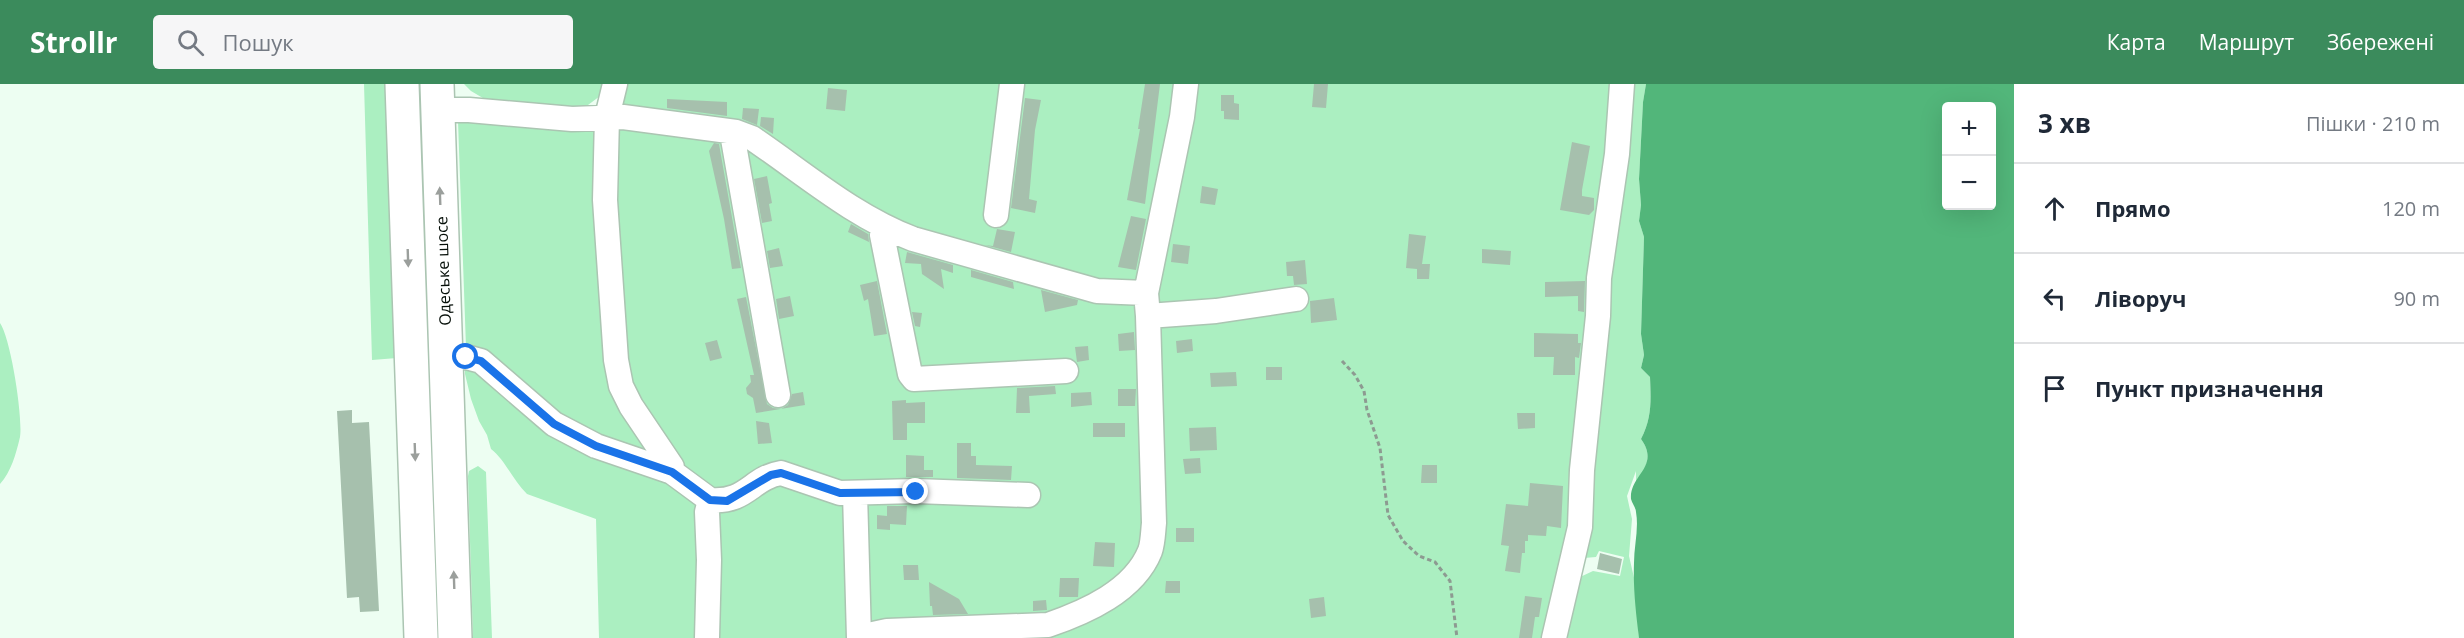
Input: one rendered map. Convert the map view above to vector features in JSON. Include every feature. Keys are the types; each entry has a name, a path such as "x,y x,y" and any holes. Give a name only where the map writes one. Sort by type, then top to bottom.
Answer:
{"highway":[{"name":"Одеське шосе","path":"402,84 421,638"},
{"name":"Одеське шосе","path":"437,97 455,638"}],"lane":[{"path":"615,84 607,117 605,200 616,360 621,387 630,406 672,467 672,472"},
{"path":"996,215 1012,84"},
{"path":"855,492 859,637 887,631 1048,625 1086,609 1127,583 1143,564 1151,548 1154,524 1147,305 1182,117 1185,84"},
{"path":"1554,638 1580,527 1582,470 1598,316 1599,278 1617,154 1622,84"},
{"path":"437,97 470,110 572,119 607,117 736,132 752,138 838,201 884,228 913,239 1147,305 1216,311 1296,299"},
{"path":"736,132 733,139 778,395"},
{"path":"884,228 882,235 910,374 914,379 1066,371"},
{"path":"446,358 466,357 481,361 554,424 596,446 672,472 710,500 727,501 771,475 781,473 836,492 1028,495"},
{"path":"707,638 709,560 707,512 710,500"}],"path":[{"path":"1342,361 1355,375 1364,391 1367,410 1380,448 1388,515 1403,542 1419,556 1435,562 1450,581 1457,638"}],"shaded area":[{"path":"364,84 392,84 397,358 372,360"},
{"path":"464,84 606,84 600,96 584,108 493,104"},
{"path":"619,84 1646,84 1639,179 1641,205 1639,221 1644,237 1641,334 1644,355 1641,368 1650,377 1649,416 1641,439 1648,457 1636,483 1636,471 1627,496 1632,519 1629,556 1635,582 1639,638 1557,638 1578,578 1593,571 1620,576 1624,557 1599,551 1596,557 1584,558 1578,469 1550,638 861,638 858,489 809,476 740,489 701,488 634,405 615,293"},
{"path":"1646,84 2014,84 2014,638 1639,638 1634,582 1637,518 1631,499 1635,483 1648,457 1641,439 1649,416 1651,394 1650,377 1641,368 1644,355 1641,334 1644,237 1639,221 1641,205 1639,179"},
{"path":"458,121 597,123 613,361 669,467 576,433 466,347"},
{"path":"0,323 12,361 18,397 20,437 13,462 0,484"},
{"path":"473,365 537,417 685,486 700,511 704,638 599,638 596,519 527,494 522,488 491,449 487,435 479,421 465,374 465,367"},
{"path":"478,466 486,472 492,638 473,638 468,476 469,471"},
{"path":"776,478 841,504 853,525 854,638 711,638 711,514"}],"building":[{"path":"1145,84 1160,84 1145,204 1127,200 1140,129 1138,129"},
{"path":"1314,84 1328,84 1326,108 1312,107"},
{"path":"828,88 847,90 845,111 826,109"},
{"path":"1221,95 1234,95 1234,103 1239,104 1239,120 1224,119 1224,111 1221,111"},
{"path":"1025,98 1041,100 1035,130 1029,199 1037,201 1035,213 1011,208"},
{"path":"667,99 727,102 727,116 667,108"},
{"path":"743,108 759,109 757,125 742,119"},
{"path":"761,117 774,118 773,134 760,126"},
{"path":"1572,142 1590,146 1582,190 1582,196 1594,198 1594,210 1589,215 1560,210"},
{"path":"714,143 719,144 741,268 732,269 709,151"},
{"path":"767,176 772,203 769,204 772,221 762,223 754,179"},
{"path":"1202,186 1218,189 1215,205 1200,203"},
{"path":"1131,216 1146,219 1136,270 1118,267"},
{"path":"851,224 868,234 869,242 848,232"},
{"path":"997,229 1015,232 1011,252 985,245 993,246"},
{"path":"1409,234 1426,236 1422,264 1430,264 1429,279 1417,279 1417,269 1406,268"},
{"path":"1173,244 1190,246 1188,264 1171,262"},
{"path":"779,248 783,266 770,268 767,251"},
{"path":"1482,249 1511,251 1510,265 1482,263"},
{"path":"907,252 953,265 953,273 941,269 944,289 922,274 921,264 905,263"},
{"path":"1305,260 1307,284 1294,285 1293,276 1287,276 1286,262"},
{"path":"971,270 1013,282 1014,289 971,277"},
{"path":"877,281 887,334 874,336 868,299 864,301 860,285"},
{"path":"1585,281 1584,312 1578,311 1578,296 1545,297 1545,282"},
{"path":"1041,290 1078,300 1077,305 1045,312"},
{"path":"790,296 794,316 779,319 776,299"},
{"path":"746,297 767,404 781,409 756,413 753,398 747,394 746,388 751,382 750,375 754,375 737,299"},
{"path":"1334,298 1337,320 1311,323 1310,301"},
{"path":"912,312 922,313 920,327 915,326"},
{"path":"1134,332 1135,350 1119,351 1118,334"},
{"path":"1534,333 1578,334 1578,343 1581,343 1579,358 1575,357 1575,375 1553,375 1554,357 1534,357"},
{"path":"1192,339 1193,351 1177,353 1176,341"},
{"path":"717,340 722,358 710,361 705,343"},
{"path":"1088,346 1089,360 1077,362 1075,347"},
{"path":"1266,367 1282,367 1282,380 1266,380"},
{"path":"1236,372 1237,386 1211,387 1210,373"},
{"path":"1055,386 1056,394 1029,396 1030,413 1016,413 1017,388"},
{"path":"1118,389 1136,389 1135,406 1118,406"},
{"path":"803,392 805,405 781,409 788,405 792,394"},
{"path":"1091,392 1092,405 1071,407 1071,393"},
{"path":"906,400 906,403 925,402 925,423 907,423 907,440 893,440 892,401"},
{"path":"352,410 352,423 369,422 379,611 360,612 359,597 347,598 337,411"},
{"path":"1517,413 1535,413 1535,428 1518,429"},
{"path":"756,421 769,423 772,443 758,444"},
{"path":"1093,423 1125,423 1125,437 1093,437"},
{"path":"1216,427 1217,450 1190,451 1189,428"},
{"path":"957,443 971,443 971,456 976,456 976,465 1012,466 1011,480 957,478"},
{"path":"906,455 924,456 924,470 933,470 933,477 906,477"},
{"path":"1200,458 1201,473 1185,474 1183,459"},
{"path":"1422,465 1437,465 1437,483 1421,483"},
{"path":"1530,483 1563,486 1561,528 1547,526 1546,536 1528,535 1528,541 1525,541 1525,553 1522,553 1520,573 1505,571 1509,546 1501,545 1506,504 1528,506"},
{"path":"887,506 907,506 906,525 890,524 890,530 877,529 877,515 887,516"},
{"path":"1176,528 1194,528 1194,542 1176,542"},
{"path":"1095,542 1115,543 1114,567 1093,566"},
{"path":"1600,553 1622,559 1619,574 1597,569"},
{"path":"903,565 918,565 919,580 904,580"},
{"path":"1060,578 1079,578 1078,597 1059,597"},
{"path":"1166,581 1180,581 1180,593 1165,593"},
{"path":"929,582 959,599 968,614 933,615 932,606 930,606"},
{"path":"1525,596 1542,598 1539,617 1535,617 1532,638 1519,638"},
{"path":"1324,597 1326,616 1311,618 1309,599"},
{"path":"1046,600 1047,610 1033,611 1033,601"}],"route":[{"path":"466,357 481,361 534,409 572,435 622,456 672,472 710,500 727,501 738,497 771,475 781,473 840,493 916,492"}]}
